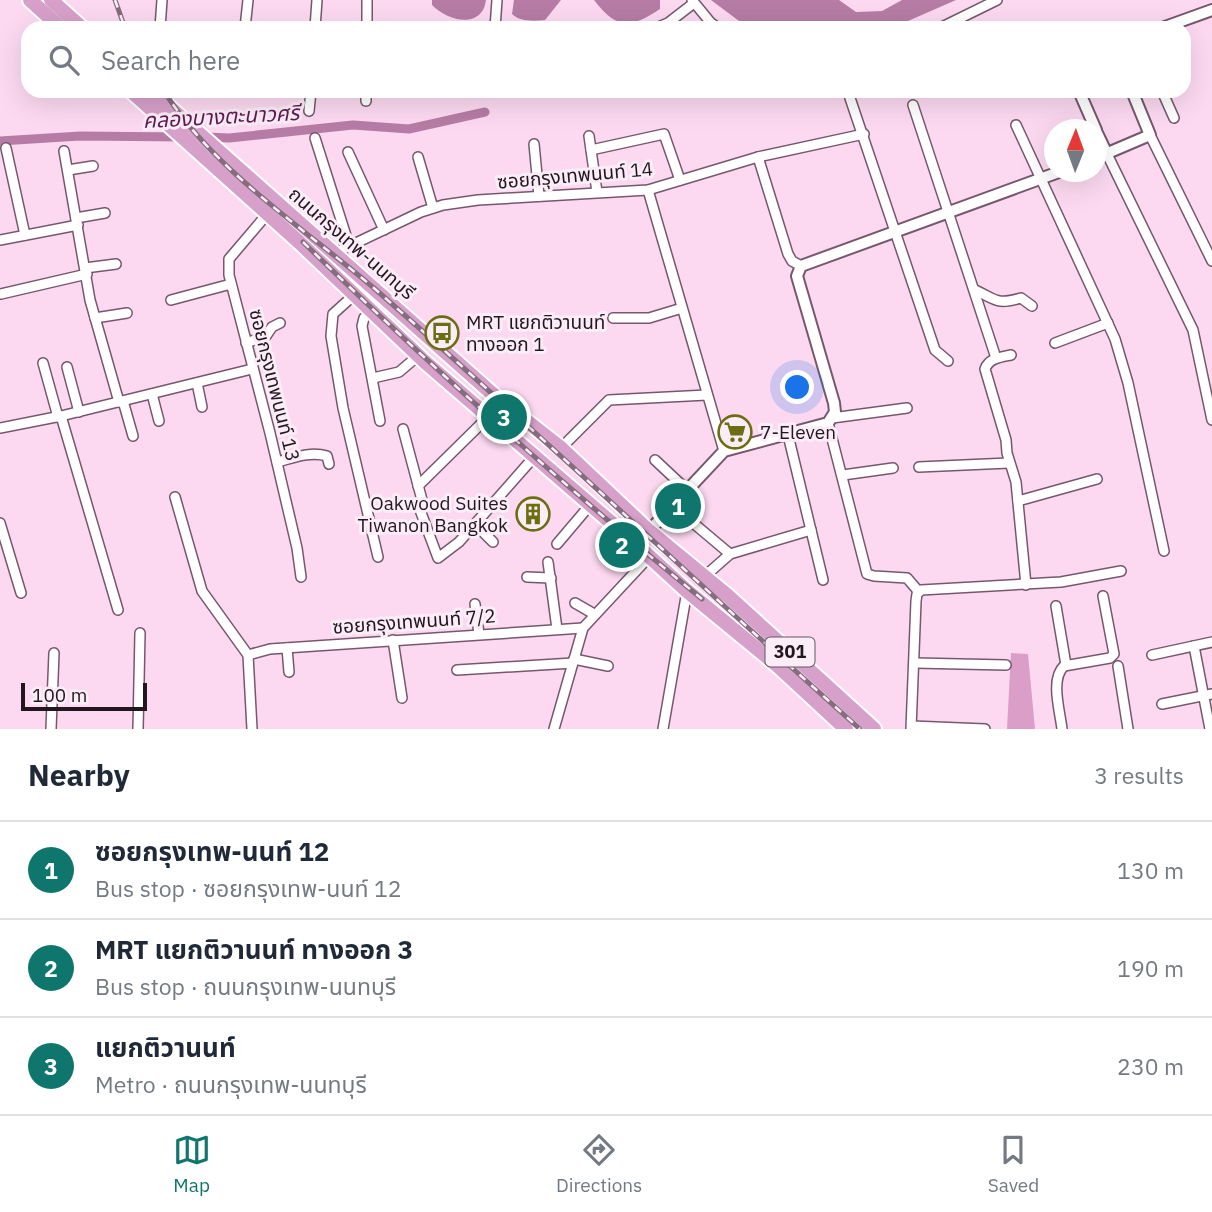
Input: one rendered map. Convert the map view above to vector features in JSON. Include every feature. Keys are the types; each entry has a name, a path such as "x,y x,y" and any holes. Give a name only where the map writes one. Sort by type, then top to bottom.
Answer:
{"main road":[{"path":"30,0 53,21"},
{"path":"51,0 74,21"},
{"name":"ถนนกรุงเทพ-นนทบุรี","path":"154,98 176,131 419,355 846,729"},
{"name":"ถนนกรุงเทพ-นนทบุรี","path":"156,98 208,141 496,397 561,449 649,531 762,626 874,729"},
{"path":"719,618 728,613 733,601"},
{"path":"749,643 752,631 762,626"}],"street":[{"path":"160,21 162,0"},
{"path":"246,21 248,0"},
{"path":"316,21 317,0"},
{"path":"367,0 367,21"},
{"path":"496,21 497,0"},
{"path":"954,21 997,0"},
{"path":"670,21 693,1 709,21"},
{"path":"1181,21 1212,10"},
{"path":"309,111 310,98"},
{"path":"850,98 935,350 948,361"},
{"path":"1082,98 1091,119"},
{"path":"1135,98 1150,135 1211,256"},
{"path":"1165,98 1174,118"},
{"path":"914,105 996,358"},
{"path":"1016,125 1108,323 1128,383 1164,551"},
{"path":"590,150 664,134 680,180"},
{"name":"ซอยกรุงเทพนนท์ 14","path":"335,253 433,208 478,200 648,190 758,157 864,134"},
{"path":"1107,154 1150,135"},
{"path":"589,136 597,192"},
{"path":"315,138 349,245"},
{"path":"534,144 540,196"},
{"path":"6,148 25,235"},
{"path":"64,151 95,318 133,436"},
{"path":"348,152 384,230"},
{"path":"418,157 433,208"},
{"path":"758,157 788,254 792,261 801,266"},
{"path":"68,170 93,166"},
{"path":"1107,166 1193,330 1212,420"},
{"path":"919,592 907,578 867,574 830,420 835,412 834,403 797,276 801,266 1044,177"},
{"path":"648,190 724,450"},
{"path":"0,240 105,213"},
{"name":"ซอยกรุงเทพนนท์ 13","path":"268,213 229,259 231,284 277,462 297,548 301,578"},
{"path":"1,294 116,264"},
{"path":"171,300 231,284"},
{"path":"975,290 998,303 1021,298 1032,306"},
{"path":"354,295 333,314 331,336 343,408 378,557"},
{"path":"613,318 649,318 682,308"},
{"path":"371,310 364,318 362,326 380,421"},
{"path":"95,318 127,313"},
{"path":"247,343 266,336 272,327 280,323"},
{"path":"1055,343 1108,323"},
{"path":"373,378 399,372 419,355"},
{"path":"1011,355 996,358 987,363 985,369 1016,482 1026,585"},
{"path":"43,363 118,610"},
{"path":"67,367 79,412"},
{"path":"0,428 59,417 253,369"},
{"path":"197,383 202,407"},
{"path":"152,394 159,421"},
{"path":"561,449 609,400 707,395"},
{"path":"649,531 724,450 788,435 830,420 907,408"},
{"path":"418,486 489,416"},
{"path":"403,429 422,500 420,510 438,558 459,542 534,457"},
{"path":"788,435 824,580"},
{"path":"277,462 308,454 321,454 327,456 329,464"},
{"path":"654,460 687,490"},
{"path":"919,467 1009,463"},
{"path":"843,475 893,468"},
{"path":"1018,501 1097,479"},
{"path":"175,498 206,600 248,655 252,729"},
{"path":"557,544 590,505"},
{"path":"673,506 730,554"},
{"path":"0,523 21,593"},
{"path":"475,524 493,542"},
{"path":"705,576 730,554 811,530"},
{"path":"554,729 583,628 649,557"},
{"path":"548,562 557,629"},
{"path":"985,729 912,727 916,601 919,592 927,588 1061,582 1121,571"},
{"path":"527,577 551,578"},
{"path":"663,729 687,592"},
{"path":"1062,729 1057,680 1060,669 1066,665 1110,658 1114,654 1103,596"},
{"path":"575,603 594,614"},
{"path":"475,604 479,634"},
{"path":"1056,606 1066,665"},
{"name":"ซอยกรุงเทพนนท์ 7/2","path":"248,655 270,649 583,628"},
{"path":"138,729 141,633"},
{"path":"393,640 402,698"},
{"path":"1152,655 1212,642"},
{"path":"1194,646 1208,695 1210,729"},
{"path":"287,648 289,672"},
{"path":"51,729 54,653"},
{"path":"457,670 573,661 608,666"},
{"path":"915,663 1006,665"},
{"path":"1118,666 1128,729"},
{"path":"1162,704 1208,695"}],"shaded area":[{"path":"432,0 486,0 478,16 463,20 438,11 432,5"},
{"path":"514,0 561,0 545,20 532,21 512,14"},
{"path":"594,0 660,0 660,9 637,21 617,21"},
{"path":"711,0 839,0 856,12 882,11 902,0 956,0 908,21 739,21"},
{"path":"1011,653 1028,654 1035,729 1007,729"}],"waterway":[{"name":"คลองบางตะนาวศรี","path":"205,137 229,138 353,125 409,129 485,112"},
{"name":"คลองบางตะนาวศรี","path":"0,141 80,136 184,137"}],"railway":[{"path":"115,0 122,21"},
{"path":"169,98 208,147 234,173 436,343 860,729"},
{"path":"303,242 499,425 702,599"}],"place":[{"name":"MRT แยกติวานนท์ ทางออก 1","path":"442,333"},
{"name":"แยกติวานนท์","path":"504,417"},
{"name":"7-Eleven","path":"735,432"},
{"name":"ซอยกรุงเทพ-นนท์ 12","path":"678,506"},
{"name":"Oakwood Suites Tiwanon Bangkok","path":"533,514"},
{"name":"MRT แยกติวานนท์ ทางออก 3","path":"622,545"}]}
